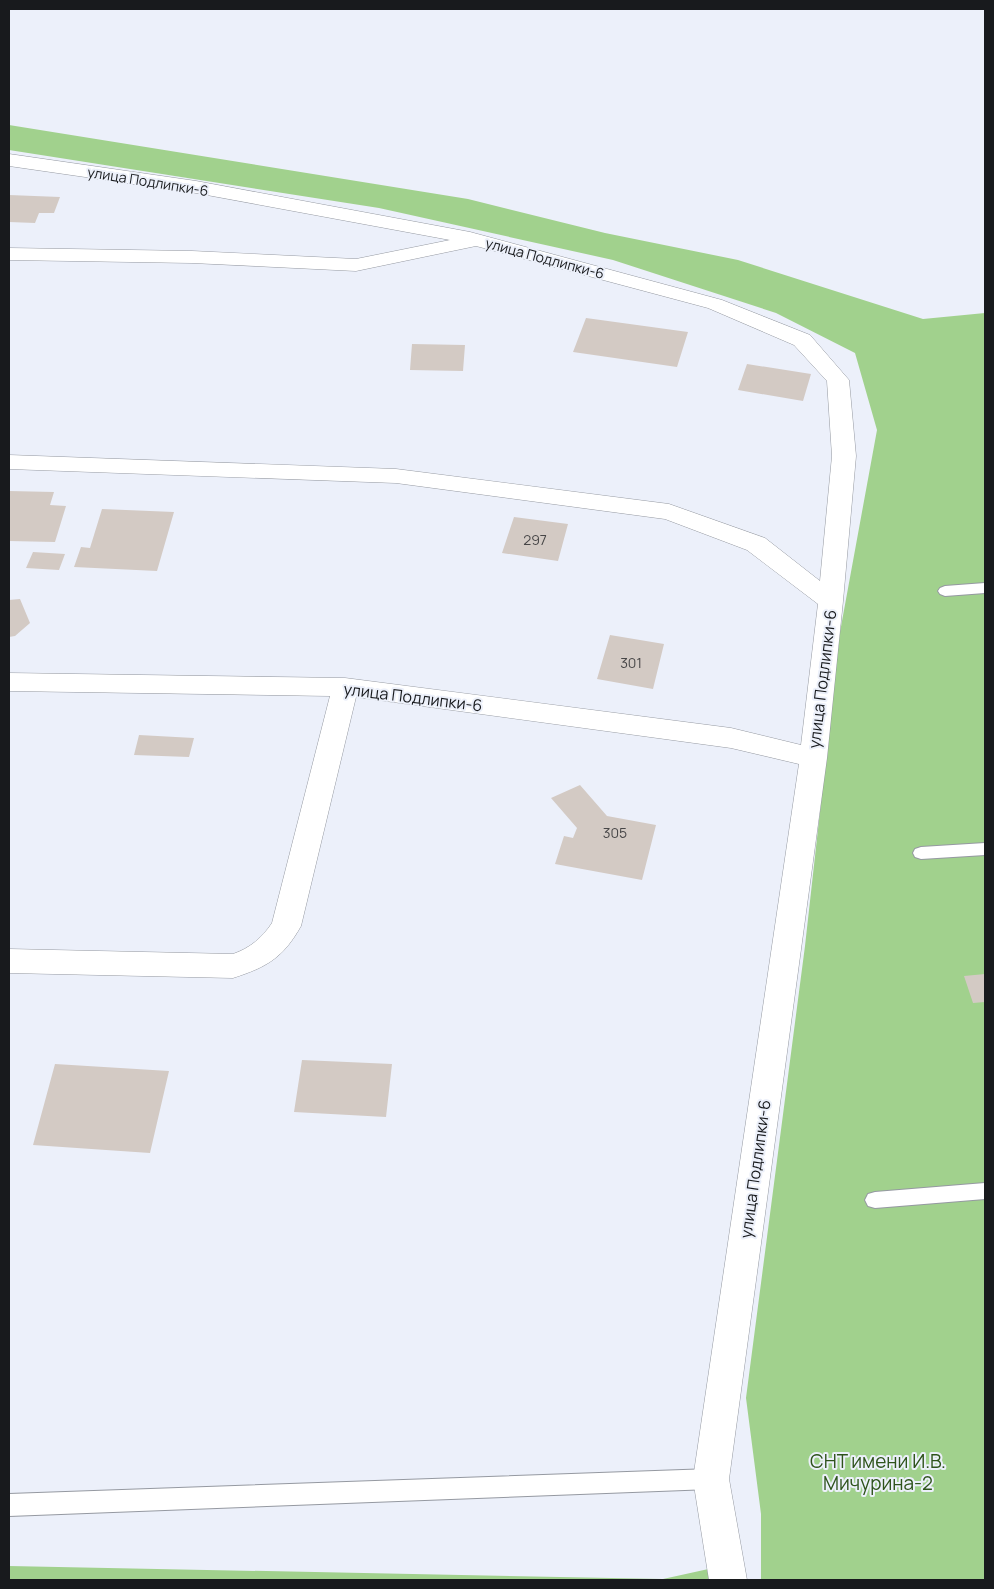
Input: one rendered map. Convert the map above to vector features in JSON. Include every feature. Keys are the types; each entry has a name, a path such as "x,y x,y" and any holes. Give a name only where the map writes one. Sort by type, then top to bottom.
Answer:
{"street":[{"name":"улица Подлипки-6","path":"9,160 196,187 479,240 715,304 802,340 838,380 844,456 831,601 813,758 711,1479 728,1580"},
{"path":"9,254 192,257 356,265 479,240"},
{"name":"улица Подлипки-6","path":"9,462 396,476 669,512 756,544 831,601"},
{"name":"улица Подлипки-6","path":"9,682 345,687 731,738 813,758"},
{"path":"9,961 233,966 250,961 264,953 275,943 286,926 345,687"}],"lane":[{"path":"945,590 985,588"},
{"path":"921,853 985,849"},
{"path":"875,1200 985,1191"},
{"path":"9,1505 711,1479"}],"green space":[{"name":"СНТ имени И.В. Мичурина-2","path":"9,125 468,199 605,233 738,260 923,319 985,313 985,1580 761,1580 761,1514 746,1398 805,946 840,632 877,430 855,353 776,313 613,260 379,208 9,150"},
{"path":"9,1566 663,1579 713,1568 716,1580 9,1580"}],"building":[{"path":"9,195 60,197 54,213 39,213 35,223 9,222"},
{"path":"586,318 688,332 677,367 573,352"},
{"path":"412,344 465,345 463,371 410,370"},
{"path":"747,364 811,374 803,401 738,390"},
{"path":"9,491 54,492 50,505 66,506 55,542 9,541"},
{"path":"102,509 174,512 157,571 74,567 81,547 90,548"},
{"path":"514,517 568,524 558,561 502,553"},
{"path":"33,552 65,554 59,570 26,568"},
{"path":"20,599 30,623 15,636 9,637 9,600"},
{"path":"610,635 664,644 653,689 597,679"},
{"path":"139,735 194,738 189,757 134,755"},
{"path":"580,785 607,816 656,825 642,880 555,864 564,836 573,838 577,828 551,798"},
{"path":"985,974 985,1002 973,1003 964,976"},
{"path":"302,1060 392,1064 386,1117 294,1112"},
{"path":"55,1064 169,1071 150,1153 33,1145"}]}
